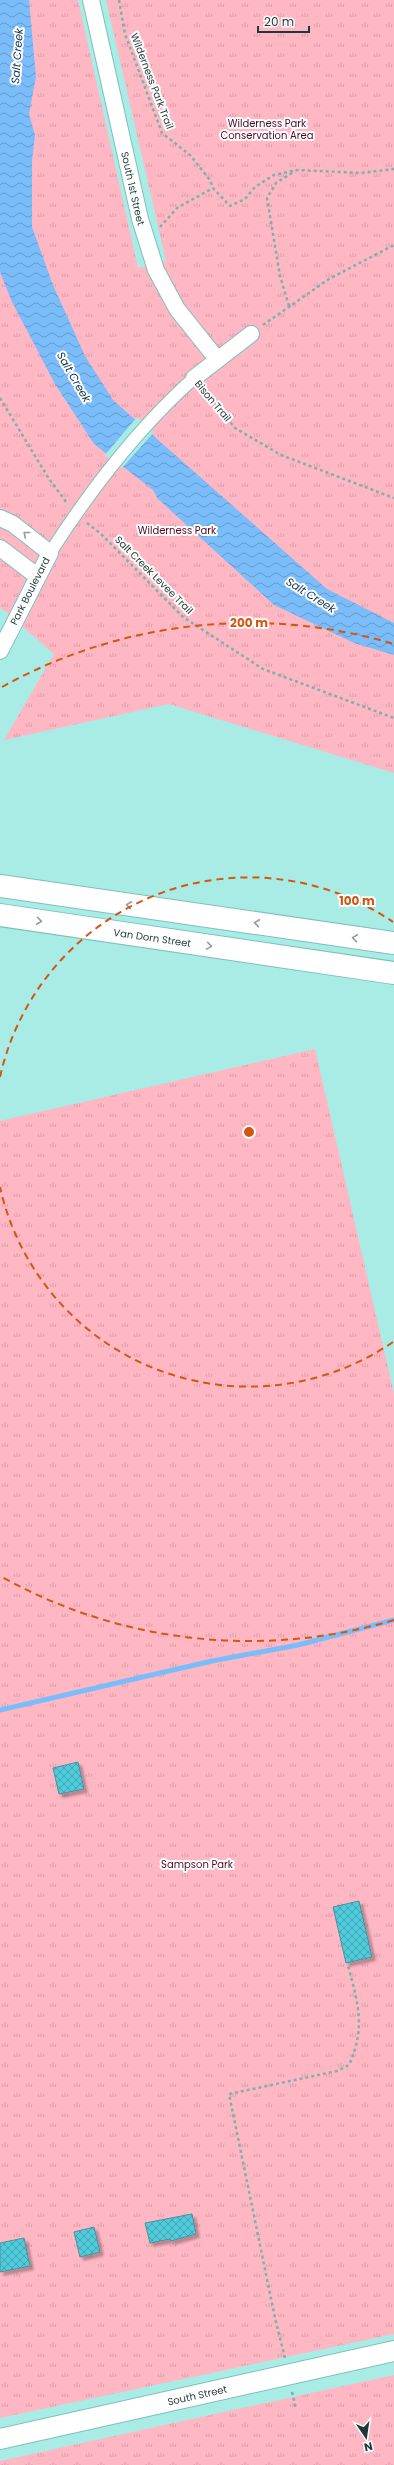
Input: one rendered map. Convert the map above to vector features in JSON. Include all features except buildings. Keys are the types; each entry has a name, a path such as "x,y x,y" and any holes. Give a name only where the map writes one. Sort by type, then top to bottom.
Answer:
{"main road":[{"path":"0,886 394,943"},
{"name":"Van Dorn Street","path":"0,915 394,973"}],"street":[{"name":"South 1st Street","path":"91,0 146,240 162,285 177,309 217,358"},
{"path":"190,382 217,358 251,334"},
{"name":"Bison Trail","path":"50,553 86,498 140,433 190,382"},
{"path":"0,518 13,524 50,553"},
{"path":"0,548 37,576"},
{"name":"Park Boulevard","path":"0,651 50,553"},
{"name":"South Street","path":"0,2439 394,2351"}],"path":[{"name":"Wilderness Park Trail","path":"119,0 125,34 162,133 190,155 210,180 213,188 230,206 245,199 255,187 274,175 297,170 361,173 394,169"},
{"path":"290,306 280,276 267,198 276,183 297,170"},
{"path":"146,240 176,208 213,188"},
{"path":"251,334 329,279 394,245"},
{"name":"Bison Trail","path":"190,382 235,428 280,455 394,498"},
{"name":"Salt Creek Levee Trail","path":"0,398 49,479 75,513 100,533 183,617 263,670 394,718"},
{"path":"296,2409 275,2318 229,2094 337,2071 349,2066 355,2051 360,2014 348,1965"}],"green space":[{"path":"0,0 78,0 138,268 166,261 106,0 394,0 394,773 169,704 4,740 54,654 0,607"},
{"name":"Sampson Park","path":"315,1049 394,1394 394,2334 0,2418 0,1121"},
{"path":"394,2375 394,2465 0,2465 0,2461"}],"water":[{"name":"Salt Creek","path":"0,0 29,0 36,77 29,114 35,135 32,161 32,227 53,285 85,356 113,400 327,589 394,623 394,655 354,643 274,605 158,499 153,490 94,444 55,384 12,302 0,272"}],"pier":[{"path":"137,417 154,432 122,468 105,455"}],"waterway":[{"path":"0,1710 212,1661 298,1645 394,1620"}],"park label":[{"name":"Wilderness Park Conservation Area","path":"267,128"},
{"name":"Wilderness Park","path":"177,530"}]}
